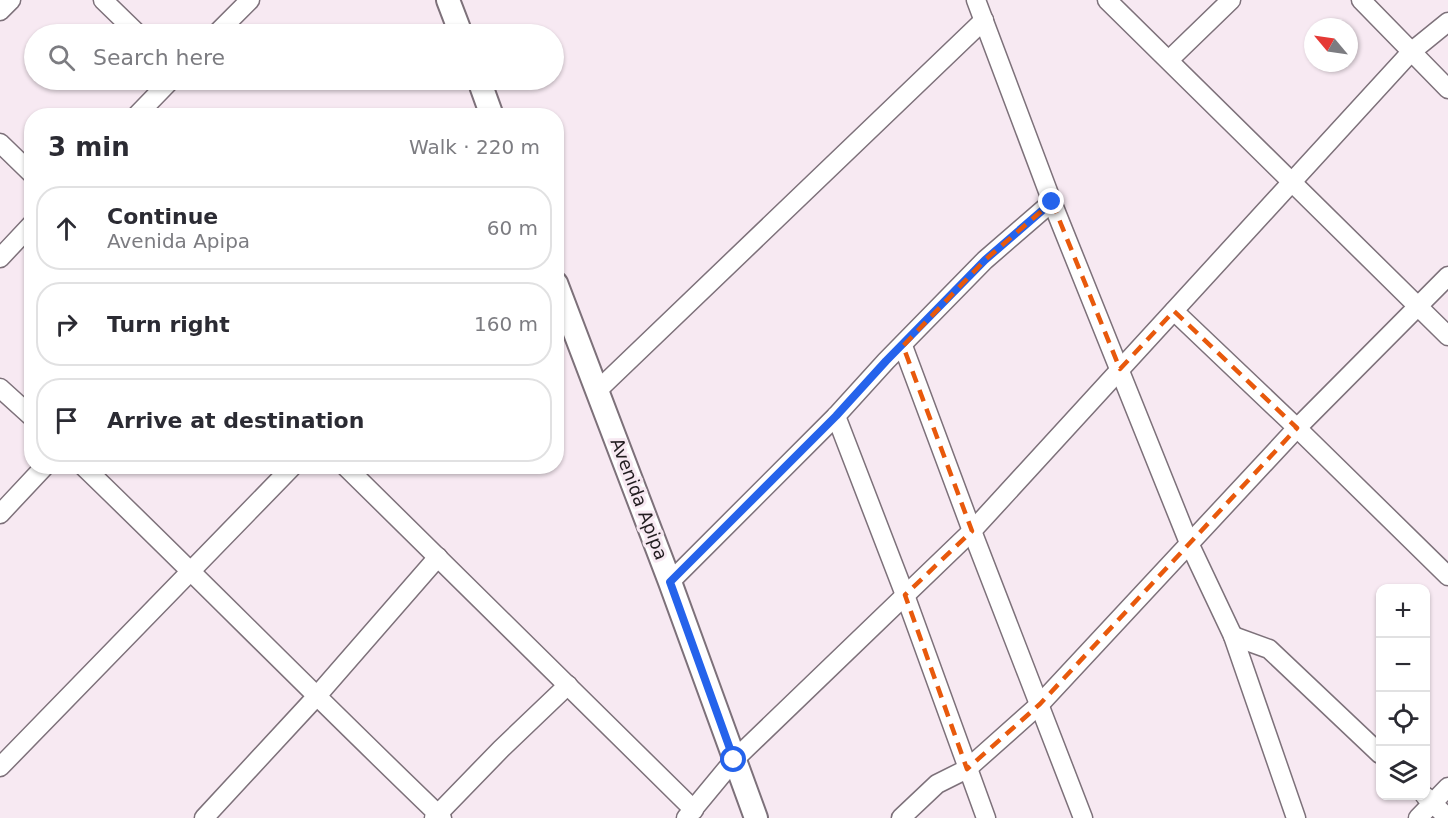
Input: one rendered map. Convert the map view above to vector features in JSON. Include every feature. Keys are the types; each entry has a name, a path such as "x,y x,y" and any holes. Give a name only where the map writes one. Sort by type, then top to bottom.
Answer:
{"street":[{"path":"0,11 11,0"},
{"path":"103,0 128,24"},
{"path":"226,24 250,0"},
{"path":"448,0 457,24"},
{"path":"976,0 1052,202 1189,543 1233,636 1296,818"},
{"path":"1107,0 1448,336"},
{"path":"1169,60 1231,0"},
{"path":"1361,0 1448,88"},
{"path":"598,390 984,20"},
{"path":"353,474 568,685 690,814 734,760 972,531 1411,52 1448,22"},
{"path":"144,108 161,90"},
{"path":"482,90 489,108"},
{"path":"0,143 24,166"},
{"path":"670,582 836,416 886,361 985,260 1052,202"},
{"path":"0,258 24,232"},
{"path":"900,818 937,783 967,769 1040,704 1297,428 1448,276"},
{"name":"Avenida Apipa","path":"564,303 670,582 756,818"},
{"path":"1174,311 1448,576"},
{"path":"903,346 1083,818"},
{"path":"0,388 24,410"},
{"path":"836,416 905,595 986,818"},
{"path":"0,514 38,474"},
{"path":"91,474 438,817 501,749 568,685"},
{"path":"0,767 286,474"},
{"path":"204,818 316,697 438,557"},
{"path":"1233,636 1269,650 1376,750"},
{"path":"1430,798 1448,787"},
{"path":"1418,818 1428,800"},
{"path":"1430,800 1448,818"}],"highlighted area":[{"path":"1052,202 1120,369 1174,311 1297,428 1040,704 967,769 905,595 972,531 903,346 985,260"}],"route":[{"path":"734,760 670,582 836,416 886,361 985,260 1052,202"}]}
